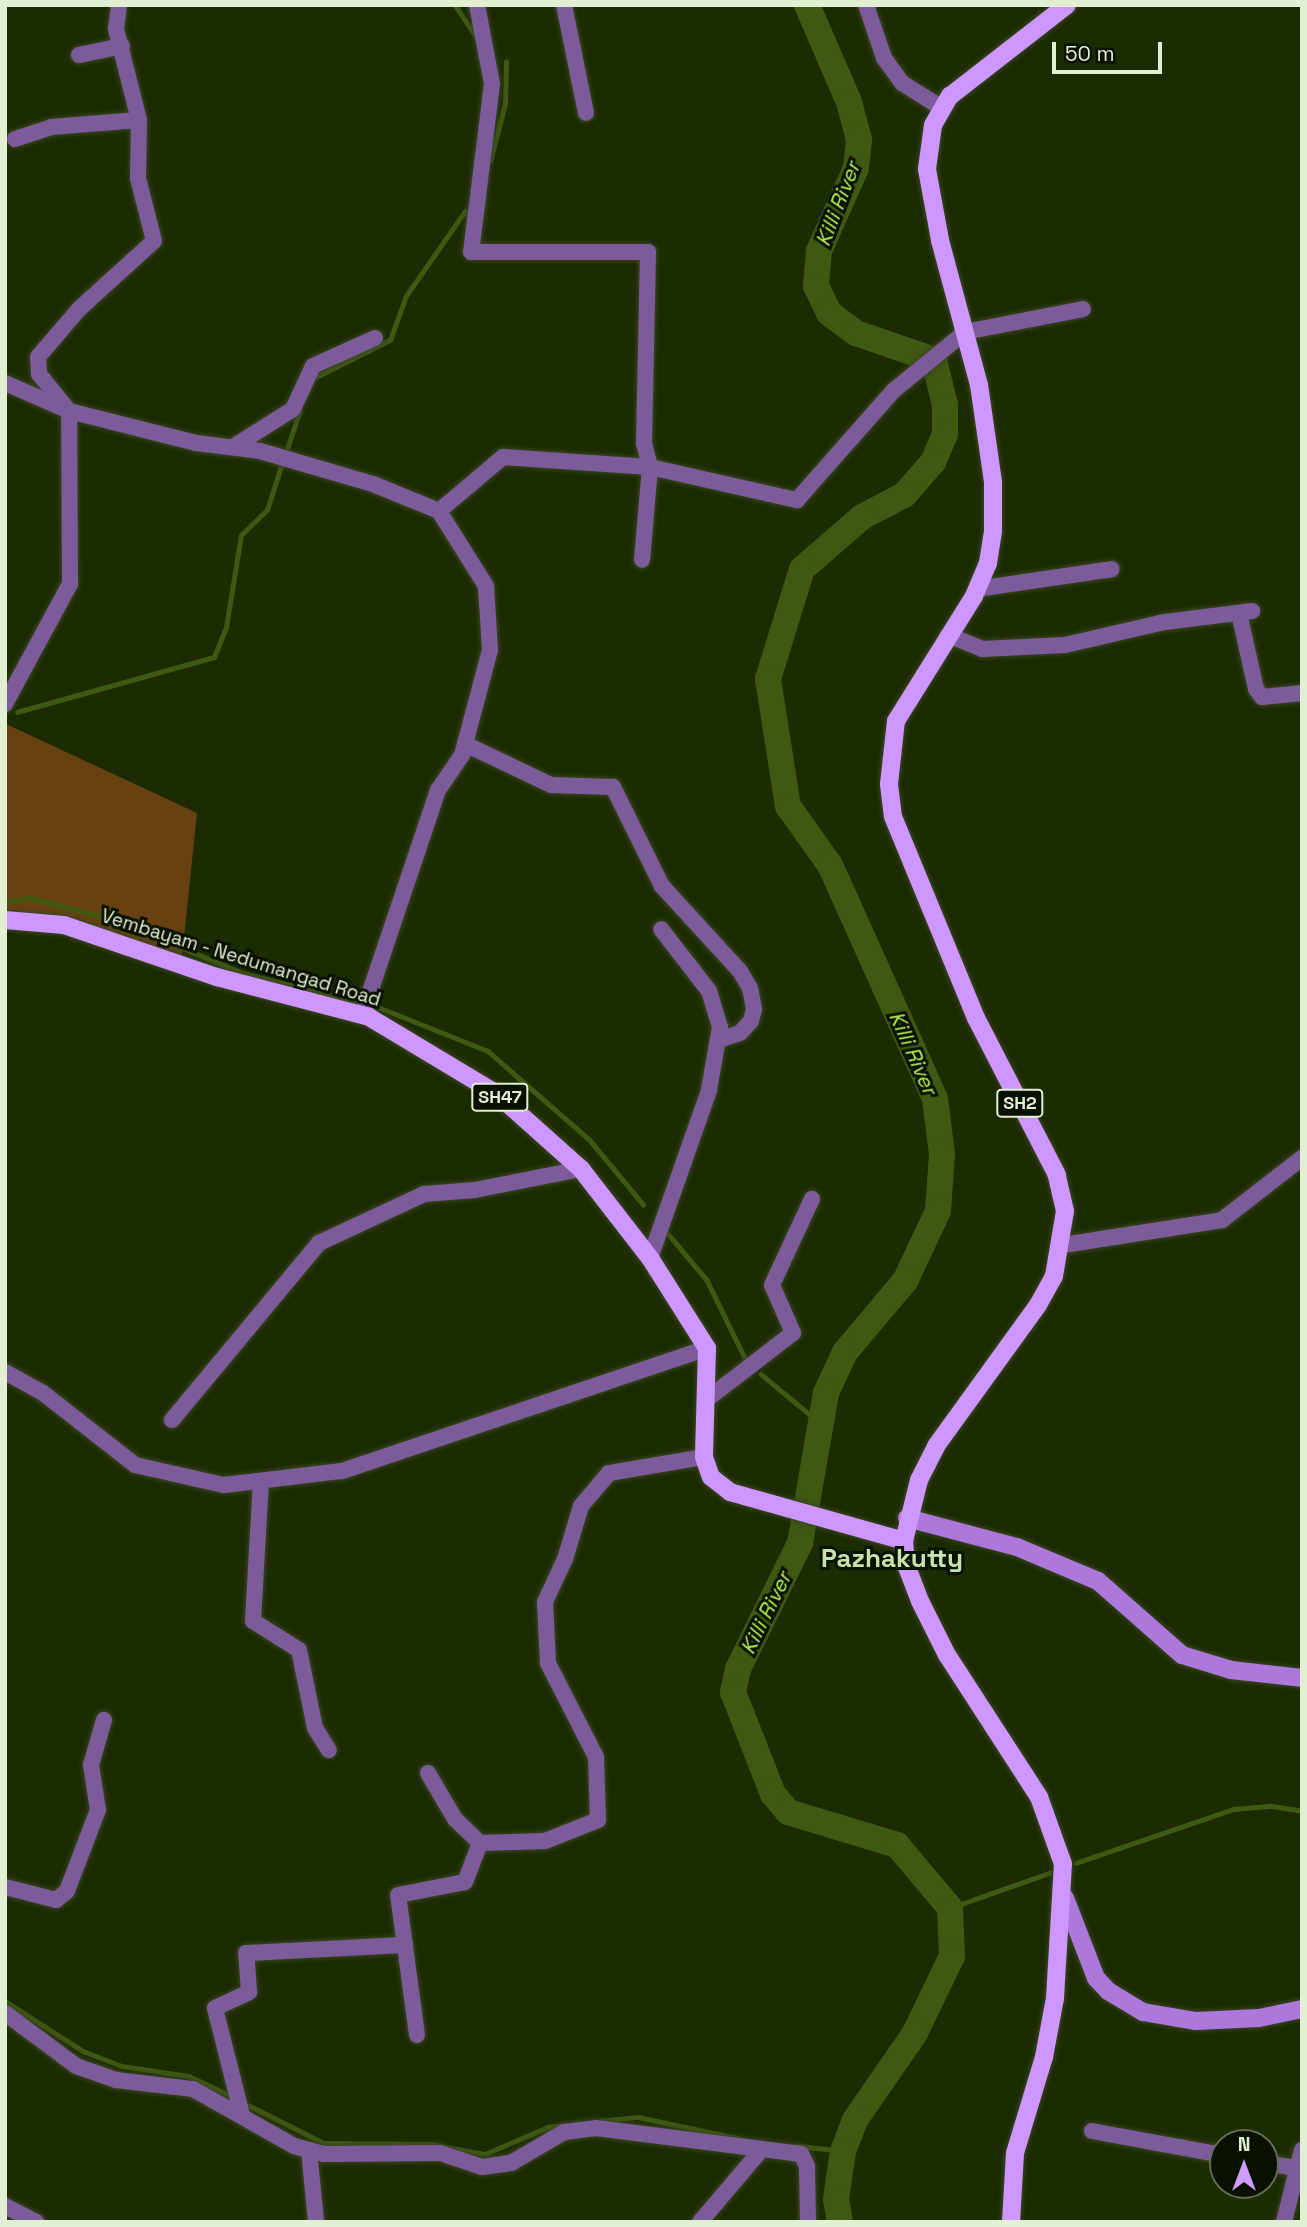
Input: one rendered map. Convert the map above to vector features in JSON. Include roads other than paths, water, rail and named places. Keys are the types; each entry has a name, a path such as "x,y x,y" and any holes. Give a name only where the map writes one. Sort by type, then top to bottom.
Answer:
{"main road":[{"name":"SH2","path":"1011,2222 1015,2153 1044,2057 1065,1898 1063,1864 1049,1819 947,1655 920,1601 906,1563 904,1541 907,1518 936,1446 1038,1305 1063,1245 1065,1211 1057,1175 976,1018 894,817 889,784 896,721 977,589 993,530 993,482 979,385 940,240 927,169 933,125 950,96 1067,5"},
{"name":"Vembayam - Nedumangad Road","path":"5,920 64,925 217,977 362,1016 406,1037 497,1094 581,1169 650,1258 707,1348"},
{"path":"707,1348 704,1457 711,1477 730,1492 824,1521 904,1541"},
{"path":"907,1518 1017,1547 1098,1581 1182,1655 1231,1670 1302,1678"},
{"path":"1065,1898 1096,1978 1143,2012 1196,2021 1259,2018 1302,2009"}],"street":[{"path":"6,700 69,584 69,411 39,374 38,356 79,309 154,241 138,177 139,120 116,29 118,5"},
{"path":"477,5 492,85 471,252 648,252 645,443 650,467 642,560"},
{"path":"564,5 586,113"},
{"path":"866,5 884,58 902,83 942,108"},
{"path":"79,55 122,46"},
{"path":"15,139 51,127 139,120"},
{"path":"439,511 503,457 650,467 797,500 894,391 965,333 1083,309"},
{"path":"233,447 293,409 313,366 375,338"},
{"path":"5,383 69,411 260,451 293,463 373,484 439,511 486,586 490,650 465,744 439,790 362,1016"},
{"path":"977,589 1112,569"},
{"path":"948,635 982,649 1095,640 1166,622 1245,612 1256,689 1262,697 1302,693"},
{"path":"465,744 551,785 613,787 662,886 740,971 750,988 754,1009 751,1021 740,1033 718,1040"},
{"path":"650,1258 709,1090 718,1040 719,1011 709,991 661,929"},
{"path":"1063,1245 1222,1220 1302,1158"},
{"path":"172,1420 319,1243 424,1194 475,1190 581,1169"},
{"path":"706,1399 793,1333 772,1285 812,1199"},
{"path":"5,1372 43,1393 135,1465 224,1485 342,1471 707,1348"},
{"path":"428,1773 455,1819 480,1843 545,1841 598,1820 596,1758 548,1663 545,1602 565,1559 581,1506 609,1473 704,1457"},
{"path":"261,1481 253,1621 299,1650 315,1728 330,1750"},
{"path":"5,1887 56,1900 67,1891 98,1810 91,1765 104,1720"},
{"path":"417,2035 398,1895 465,1882 480,1843"},
{"path":"242,2115 215,2008 249,1992 246,1953 405,1945"},
{"path":"5,2013 76,2066 116,2080 193,2089 294,2146 309,2150 440,2153 482,2168 511,2163 564,2132 596,2129 801,2154 807,2166 808,2222"},
{"path":"1092,2131 1209,2152"},
{"path":"309,2150 316,2222"},
{"path":"700,2222 761,2150"},
{"path":"1284,2222 1302,2150"},
{"path":"1279,2165 1299,2169"},
{"path":"5,2206 36,2222"}],"waterway":[{"path":"455,5 478,39"},
{"name":"Killi River","path":"807,5 849,102 859,140 856,168 819,251 816,286 829,313 856,333 934,360 945,405 945,434 933,462 904,495 862,517 802,569 768,679 788,806 830,865 935,1099 942,1154 938,1211 905,1281 845,1352 826,1393 800,1543 738,1669 733,1692 773,1794 788,1812 897,1845 950,1908 952,1956 915,2033 855,2120 843,2151 836,2199 840,2222"},
{"path":"490,161 505,104 506,62"},
{"path":"316,377 390,340 406,296 465,211"},
{"path":"285,455 300,410"},
{"path":"17,712 214,657 226,627 241,535 267,510 282,463"},
{"path":"5,901 31,898 115,920 243,973 378,1007 488,1051 589,1139 643,1204"},
{"path":"665,1230 707,1280 747,1362"},
{"path":"761,1374 820,1423"},
{"path":"1076,1863 1234,1809 1272,1806 1302,1811"},
{"path":"950,1908 1049,1873"},
{"path":"5,2001 83,2051 122,2066 189,2076 233,2097"},
{"path":"244,2103 324,2143 430,2144 485,2154 548,2127 562,2125"},
{"path":"599,2121 638,2117 738,2138"},
{"path":"799,2146 843,2151"}],"district":[{"name":"Pazhakutty","path":"892,1559"}]}
